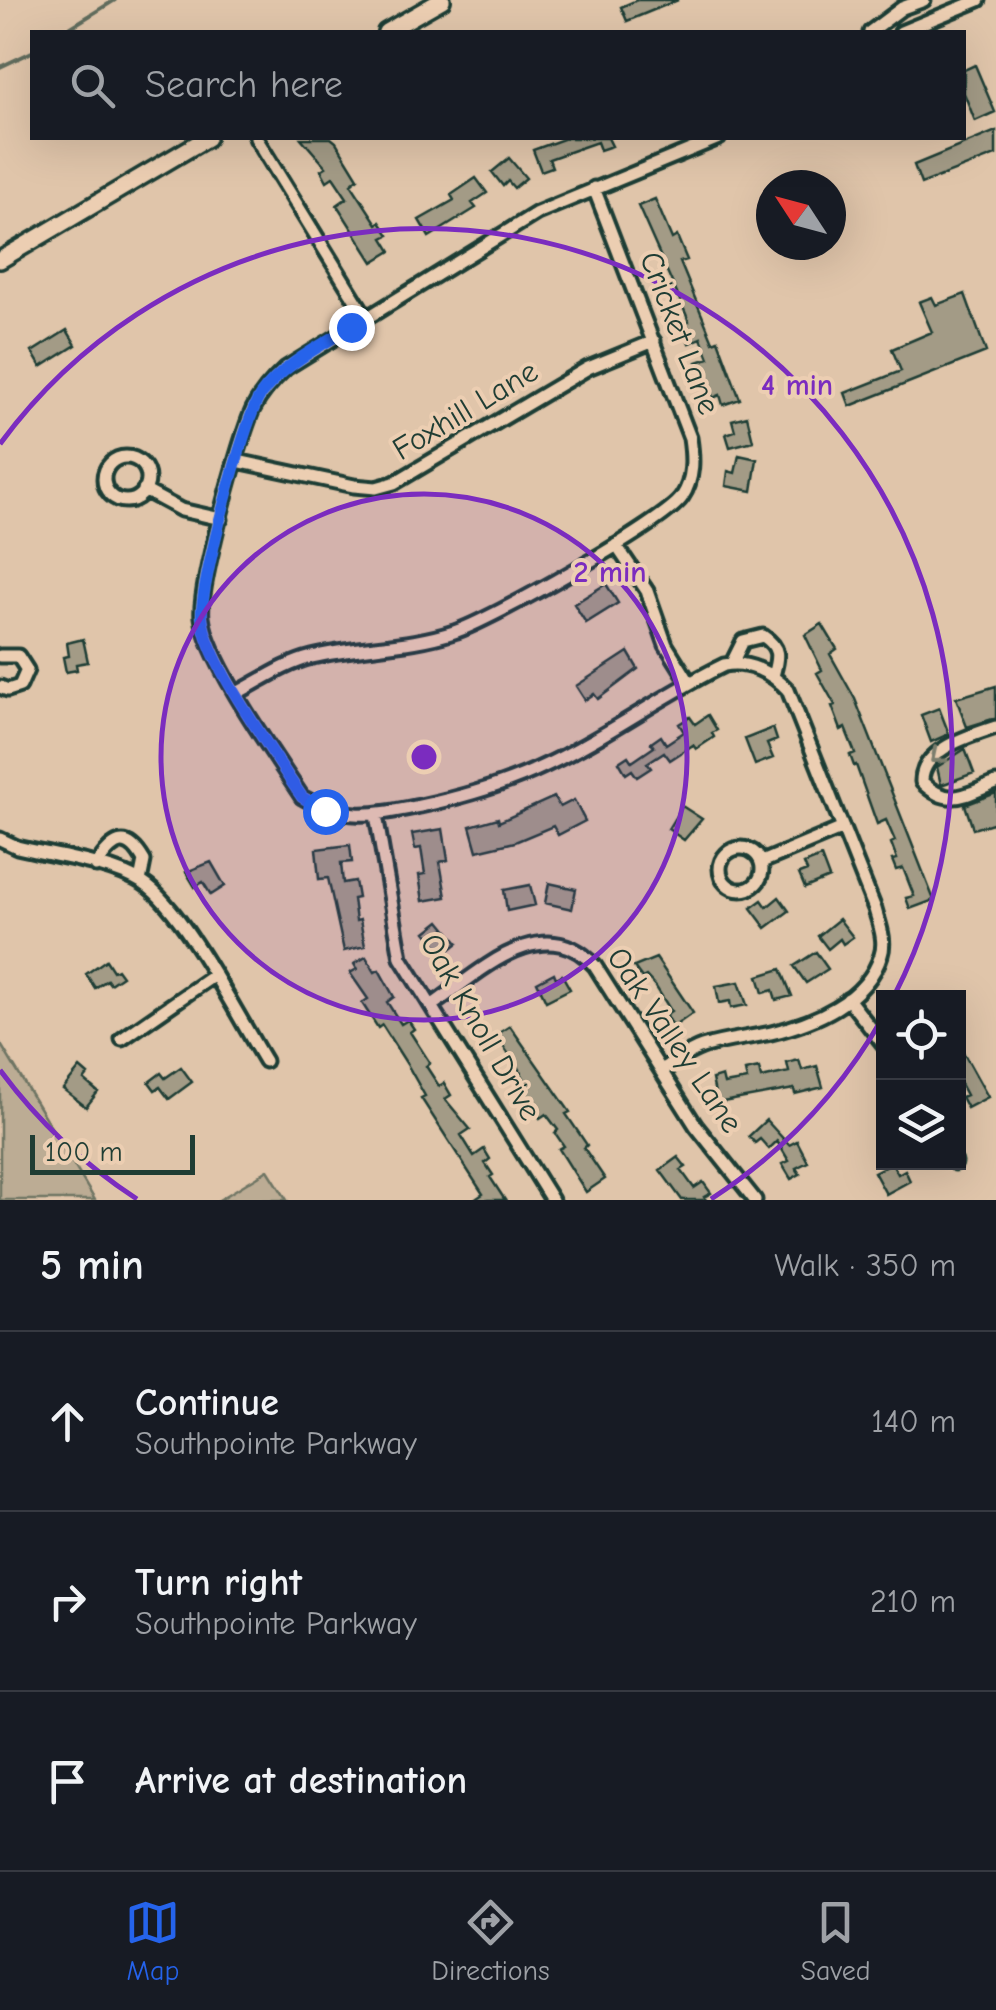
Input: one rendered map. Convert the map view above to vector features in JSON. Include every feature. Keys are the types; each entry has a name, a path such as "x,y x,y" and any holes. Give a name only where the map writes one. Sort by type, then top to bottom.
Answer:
{"street":[{"path":"390,30 442,0"},
{"path":"873,30 902,8 924,0"},
{"path":"906,30 979,0"},
{"path":"0,260 205,140"},
{"path":"257,140 366,317"},
{"path":"661,1070 699,1048 821,1017 848,999 871,974 882,954 883,936 788,690 773,676 732,663 690,682 544,766 484,790 376,814 325,811 302,797 212,653 201,615 221,519 251,414 272,381 286,368 537,213 714,140"},
{"name":"Cricket Lane","path":"594,188 690,438 691,476 681,500 616,545"},
{"name":"Foxhill Lane","path":"237,461 354,486 376,488 394,484 588,368 654,341"},
{"path":"144,490 180,510 221,519"},
{"path":"237,693 280,668 311,657 453,633 488,618 616,545 647,591 666,645 690,682"},
{"path":"732,663 743,642 763,636 777,650 773,676"},
{"path":"0,656 18,656 26,670 20,686 8,690 0,687"},
{"path":"996,726 944,748 922,771 922,782 934,794 950,800 996,783"},
{"name":"Oak Knoll Drive","path":"376,814 398,948 552,1200"},
{"path":"762,862 844,828"},
{"path":"0,839 140,880 161,896 264,1062"},
{"path":"96,866 107,848 116,842 127,842 144,860 140,880"},
{"name":"Oak Valley Lane","path":"431,1006 518,948 548,941 575,948 594,966 696,1126 755,1200"},
{"path":"122,1039 212,976"},
{"path":"848,999 876,1035"}],"shaded area":[{"path":"0,1043 95,1200 0,1200"},
{"path":"268,1170 287,1200 219,1200"}],"building":[{"path":"637,0 678,0 627,21 621,7"},
{"path":"975,65 995,112 975,121 966,98 966,69"},
{"path":"996,131 996,155 921,184 914,165"},
{"path":"303,140 336,142 358,178 351,184 377,224 380,222 389,235 383,238 391,251 373,262 337,205 347,198 333,177 327,181 321,170 326,167"},
{"path":"560,140 609,140 612,146 600,150 597,142 549,159 552,167 541,171 533,150"},
{"path":"509,158 526,178 514,188 508,181 503,186 492,172"},
{"path":"476,178 487,193 472,203 476,208 429,237 419,220 454,200 451,195"},
{"path":"655,199 672,239 677,236 687,260 680,262 713,342 718,340 740,399 723,405 720,395 713,398 705,374 702,375 697,362 709,358 701,338 689,343 683,325 689,322 638,206"},
{"path":"965,294 986,352 850,406 845,393 901,371 892,349 932,332 919,302 932,297 936,305"},
{"path":"67,330 76,345 41,367 32,352"},
{"path":"747,416 753,441 730,447 726,434 735,431 732,420"},
{"path":"739,455 757,459 752,491 726,486 728,471 735,473"},
{"path":"606,584 618,603 586,623 574,604"},
{"path":"822,624 837,649 830,654 855,699 934,900 910,909 906,898 914,896 903,868 896,870 892,860 897,859 891,843 895,841 886,820 877,824 850,755 855,753 845,728 841,730 832,706 835,705 817,673 822,670 805,635"},
{"path":"83,639 88,662 76,664 77,670 66,672 63,657 69,656 67,643"},
{"path":"628,652 638,669 598,699 594,694 585,700 576,686"},
{"path":"996,686 996,718 967,727 956,698"},
{"path":"939,708 949,734 931,742 921,715"},
{"path":"708,715 717,730 712,733 714,737 670,760 664,752 647,763 651,768 637,777 632,770 626,774 619,762 628,756 632,762 654,747 651,743 661,736 666,744 684,732 679,724 690,717 695,724"},
{"path":"773,728 777,740 767,744 773,758 755,765 745,739"},
{"path":"965,749 974,773 941,785 937,767"},
{"path":"996,793 996,822 973,829 965,805"},
{"path":"554,797 560,807 574,800 585,821 558,835 553,826 515,842 477,851 470,826 498,818 499,822"},
{"path":"682,806 702,819 684,840 668,829"},
{"path":"443,829 448,860 440,862 446,897 423,901 419,875 425,874 421,848 415,849 412,834"},
{"path":"350,845 352,862 341,863 343,883 355,881 356,921 360,920 365,946 344,951 328,878 319,879 316,849"},
{"path":"821,857 829,878 805,888 799,874 807,871 804,864"},
{"path":"211,862 225,886 211,895 203,882 195,887 186,872"},
{"path":"549,883 576,889 572,909 545,903"},
{"path":"530,885 535,905 507,911 504,890"},
{"path":"779,897 789,911 766,928 751,908 762,900 767,907"},
{"path":"839,919 853,937 843,944 840,939 828,949 818,936"},
{"path":"440,921 458,943 444,954 426,932"},
{"path":"816,952 828,969 806,983 794,966"},
{"path":"366,957 375,972 379,970 394,997 387,1002 401,1024 408,1020 414,1029 410,1032 430,1063 426,1066 439,1086 444,1083 451,1095 445,1099 470,1129 461,1135 474,1156 484,1149 490,1159 485,1163 493,1175 490,1177 505,1200 474,1200 483,1194 421,1098 425,1096 408,1066 382,1025 378,1028 362,1003 368,999 350,973 357,969 354,964"},
{"path":"656,958 693,1013 673,1027 665,1015 671,1011 656,987 634,967"},
{"path":"106,960 122,976 95,988 86,974"},
{"path":"781,969 792,996 776,1000 773,990 763,993 758,976"},
{"path":"554,973 556,978 562,975 570,989 546,1001 537,982"},
{"path":"739,982 747,1005 731,1008 730,1001 719,1003 716,986"},
{"path":"510,1026 570,1112 566,1114 605,1179 586,1192 559,1149 564,1146 555,1133 558,1130 546,1114 540,1118 520,1084 525,1080 518,1068 501,1043 495,1047 490,1039"},
{"path":"966,1057 988,1097 966,1106"},
{"path":"799,1060 802,1070 817,1066 823,1087 717,1103 712,1079 722,1076 724,1084 747,1080 745,1071 759,1068 761,1078 789,1072 787,1063"},
{"path":"181,1067 192,1082 169,1099 160,1087 155,1090 149,1082 161,1073 165,1078"},
{"path":"80,1068 88,1075 84,1080 98,1092 86,1107 63,1089"},
{"path":"766,1120 789,1145 797,1141 808,1162 796,1168 800,1174 791,1179 782,1164 789,1161 777,1141 769,1149 760,1139 755,1143 749,1136"},
{"path":"678,1157 686,1167 681,1170 694,1188 703,1182 711,1193 704,1197 706,1200 682,1200 660,1170"},
{"path":"896,1170 898,1174 905,1170 910,1181 886,1194 874,1172"}],"waterway":[{"path":"66,30 115,0"},
{"path":"0,67 30,53"}],"route":[{"path":"325,811 302,797 289,778 212,653 201,615 221,519 251,414 272,381 286,368 351,327"}]}
